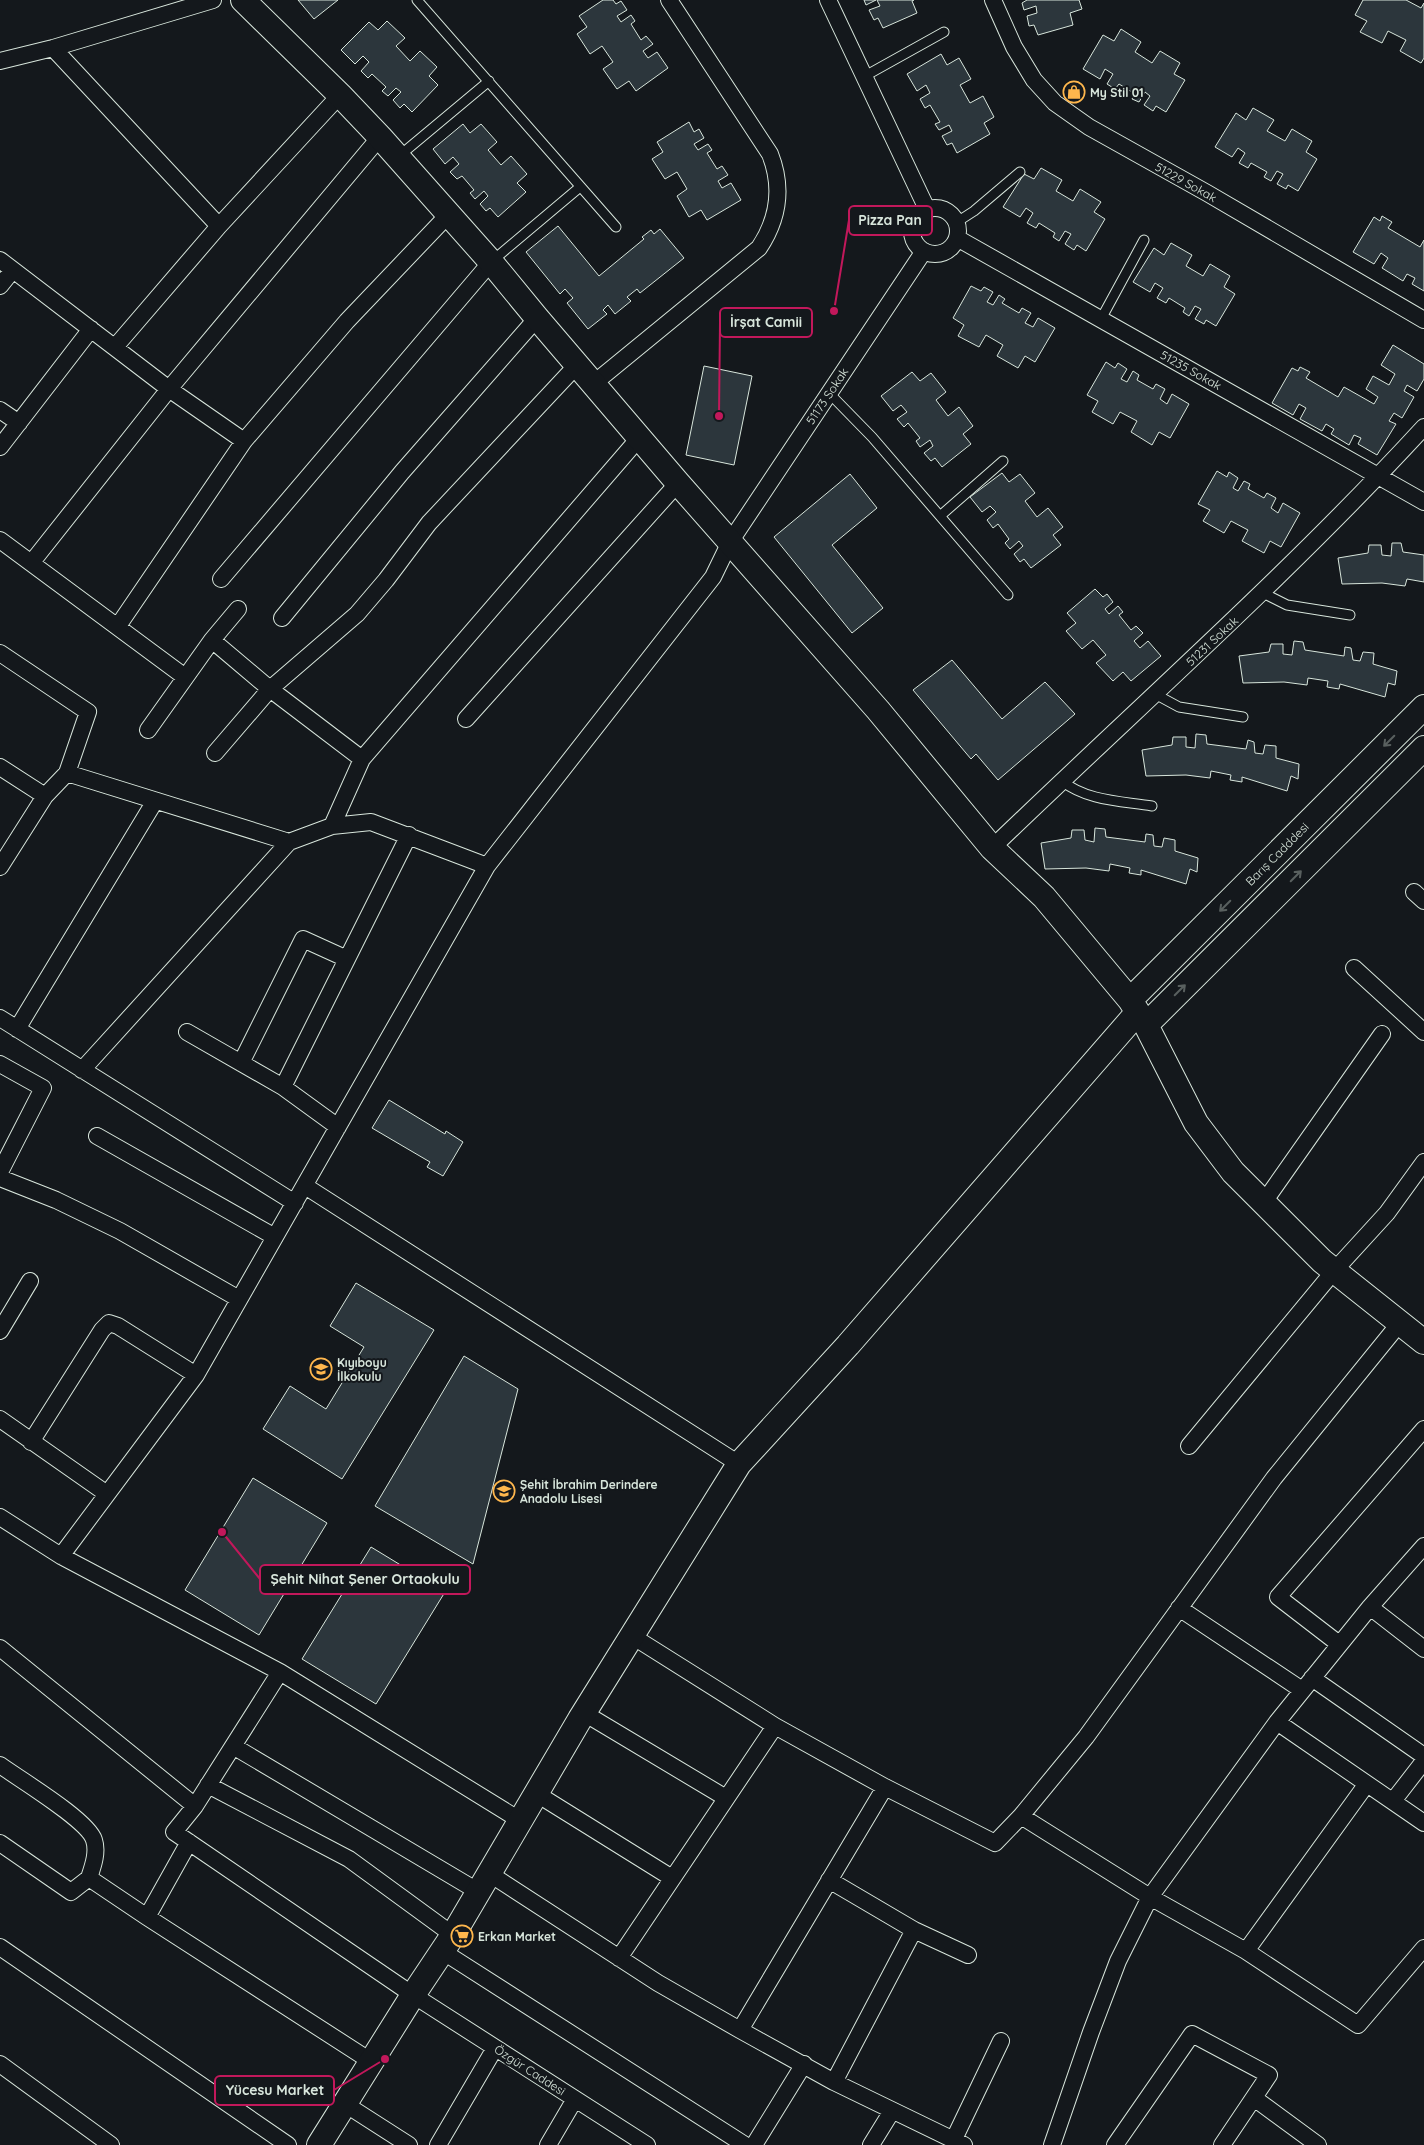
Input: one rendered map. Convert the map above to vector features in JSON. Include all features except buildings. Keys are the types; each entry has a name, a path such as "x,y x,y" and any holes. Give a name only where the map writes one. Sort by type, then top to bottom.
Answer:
{"main road":[{"path":"243,0 340,95 449,214 678,483 878,710 992,848 1044,897 1138,1013 1196,1124 1233,1172 1334,1271 1424,1342"},
{"name":"Barış Cadddesi","path":"1138,1013 1424,707"},
{"path":"320,2145 485,1883 584,1713 738,1464 848,1345 1138,1013 1424,748"}],"street":[{"path":"0,61 53,48 213,0"},
{"path":"593,384 759,248 772,226 776,214 778,176 770,154 669,0"},
{"path":"828,0 927,209"},
{"name":"51229 Sokak","path":"993,0 1014,46 1034,80 1055,104 1089,128 1207,193 1424,320"},
{"path":"53,48 219,226"},
{"path":"116,347 219,226 340,95"},
{"path":"32,562 169,388 380,137"},
{"path":"941,208 948,211 957,230 954,245 940,253 932,254 918,247 912,232 916,218 927,209 941,208"},
{"path":"118,626 244,441 347,321 449,214"},
{"name":"51235 Sokak","path":"957,230 1101,319 1424,502"},
{"name":"51173 Sokak","path":"61,1556 196,1375 487,866 713,577 730,542 924,251"},
{"path":"221,579 491,262"},
{"path":"0,286 6,266 169,388 244,441"},
{"path":"282,618 402,472 536,318"},
{"path":"0,446 91,330"},
{"path":"215,753 270,689 357,614 386,580 429,523 577,365"},
{"path":"0,410 19,423"},
{"name":"51231 Sokak","path":"992,848 1263,593 1380,476 1423,429"},
{"path":"332,826 362,759 640,438"},
{"path":"466,719 678,483"},
{"path":"0,540 185,677"},
{"path":"148,730 212,640 238,609"},
{"path":"212,640 270,689 362,759"},
{"path":"0,653 88,712 67,773 44,796 0,867"},
{"path":"0,767 44,796"},
{"path":"67,773 89,778 155,801 289,842"},
{"path":"155,801 5,1023 294,1203"},
{"path":"82,1070 289,842 332,826 371,822 487,866"},
{"path":"283,1087 409,835"},
{"path":"241,1063 303,939 347,959"},
{"path":"1354,968 1424,1032"},
{"path":"187,1032 283,1087 338,1127"},
{"path":"1264,1202 1382,1034"},
{"path":"0,1064 43,1088 0,1172"},
{"path":"96,1136 275,1237"},
{"path":"1189,1446 1334,1271 1387,1213 1423,1165"},
{"path":"0,1178 56,1200 120,1231 239,1299"},
{"path":"304,1186 738,1464"},
{"path":"0,1330 30,1281"},
{"path":"31,1442 102,1330 109,1323 118,1326 196,1375"},
{"path":"632,1636 774,1726 885,1787 995,1843 1021,1816 1086,1737 1274,1478 1399,1324"},
{"path":"0,1419 107,1494"},
{"path":"1339,1644 1278,1597 1424,1429"},
{"path":"0,1517 61,1556 280,1672 521,1821"},
{"path":"1052,2145 1114,1970 1150,1897 1277,1722 1339,1644 1424,1546"},
{"path":"1370,1607 1424,1649"},
{"path":"1179,1608 1424,1756"},
{"path":"0,1648 195,1806"},
{"path":"147,1917 189,1842 174,1832 195,1806 280,1672"},
{"path":"584,1713 726,1798"},
{"path":"1277,1722 1366,1785 1424,1823"},
{"path":"619,1958 774,1726"},
{"path":"233,1746 485,1883 834,2082 959,2142 1001,2041"},
{"path":"1393,1801 1424,1761"},
{"path":"0,1765 81,1822 94,1839 95,1858 90,1878 71,1892 0,1843"},
{"path":"208,1785 349,1860 448,1943 744,2145"},
{"path":"1246,1951 1366,1785"},
{"path":"740,2030 885,1787"},
{"path":"537,1794 672,1878"},
{"path":"1021,1816 1150,1897 1246,1951 1358,2025 1424,1948"},
{"name":"Özgür Caddesi","path":"189,1842 413,1995 575,2099 628,2140 648,2145"},
{"path":"90,1878 147,1917 372,2062"},
{"path":"829,1880 914,1930 968,1955"},
{"path":"834,2082 914,1930"},
{"path":"0,1947 288,2145"},
{"path":"1115,2145 1192,2034 1269,2075 1228,2143"},
{"path":"438,2145 496,2048"},
{"path":"0,2064 111,2145"},
{"path":"754,2145 804,2064"},
{"path":"1254,2098 1318,2145"},
{"path":"548,2145 575,2099"},
{"path":"345,2104 409,2145"},
{"path":"870,2145 892,2111"}],"lane":[{"path":"417,0 616,227"},
{"path":"865,76 944,32"},
{"path":"398,157 488,82"},
{"path":"957,230 974,211 1020,172"},
{"path":"491,262 580,187"},
{"path":"1101,319 1144,240"},
{"path":"829,394 872,437 1008,595"},
{"path":"940,516 1003,461"},
{"path":"1263,593 1287,605 1350,615"},
{"path":"1155,694 1179,707 1243,717"},
{"path":"1062,781 1078,792 1089,796 1152,806"}],"place":[{"name":"My Stil 01","path":"1074,92"},
{"name":"Pizza Pan","path":"834,311"},
{"name":"İrşat Camii","path":"719,416"},
{"name":"Kıyıboyu İlkokulu","path":"321,1369"},
{"name":"Şehit İbrahim Derindere Anadolu Lisesi","path":"504,1491"},
{"name":"Şehit Nihat Şener Ortaokulu","path":"222,1532"},
{"name":"Erkan Market","path":"462,1936"},
{"name":"Yücesu Market","path":"385,2059"}]}
